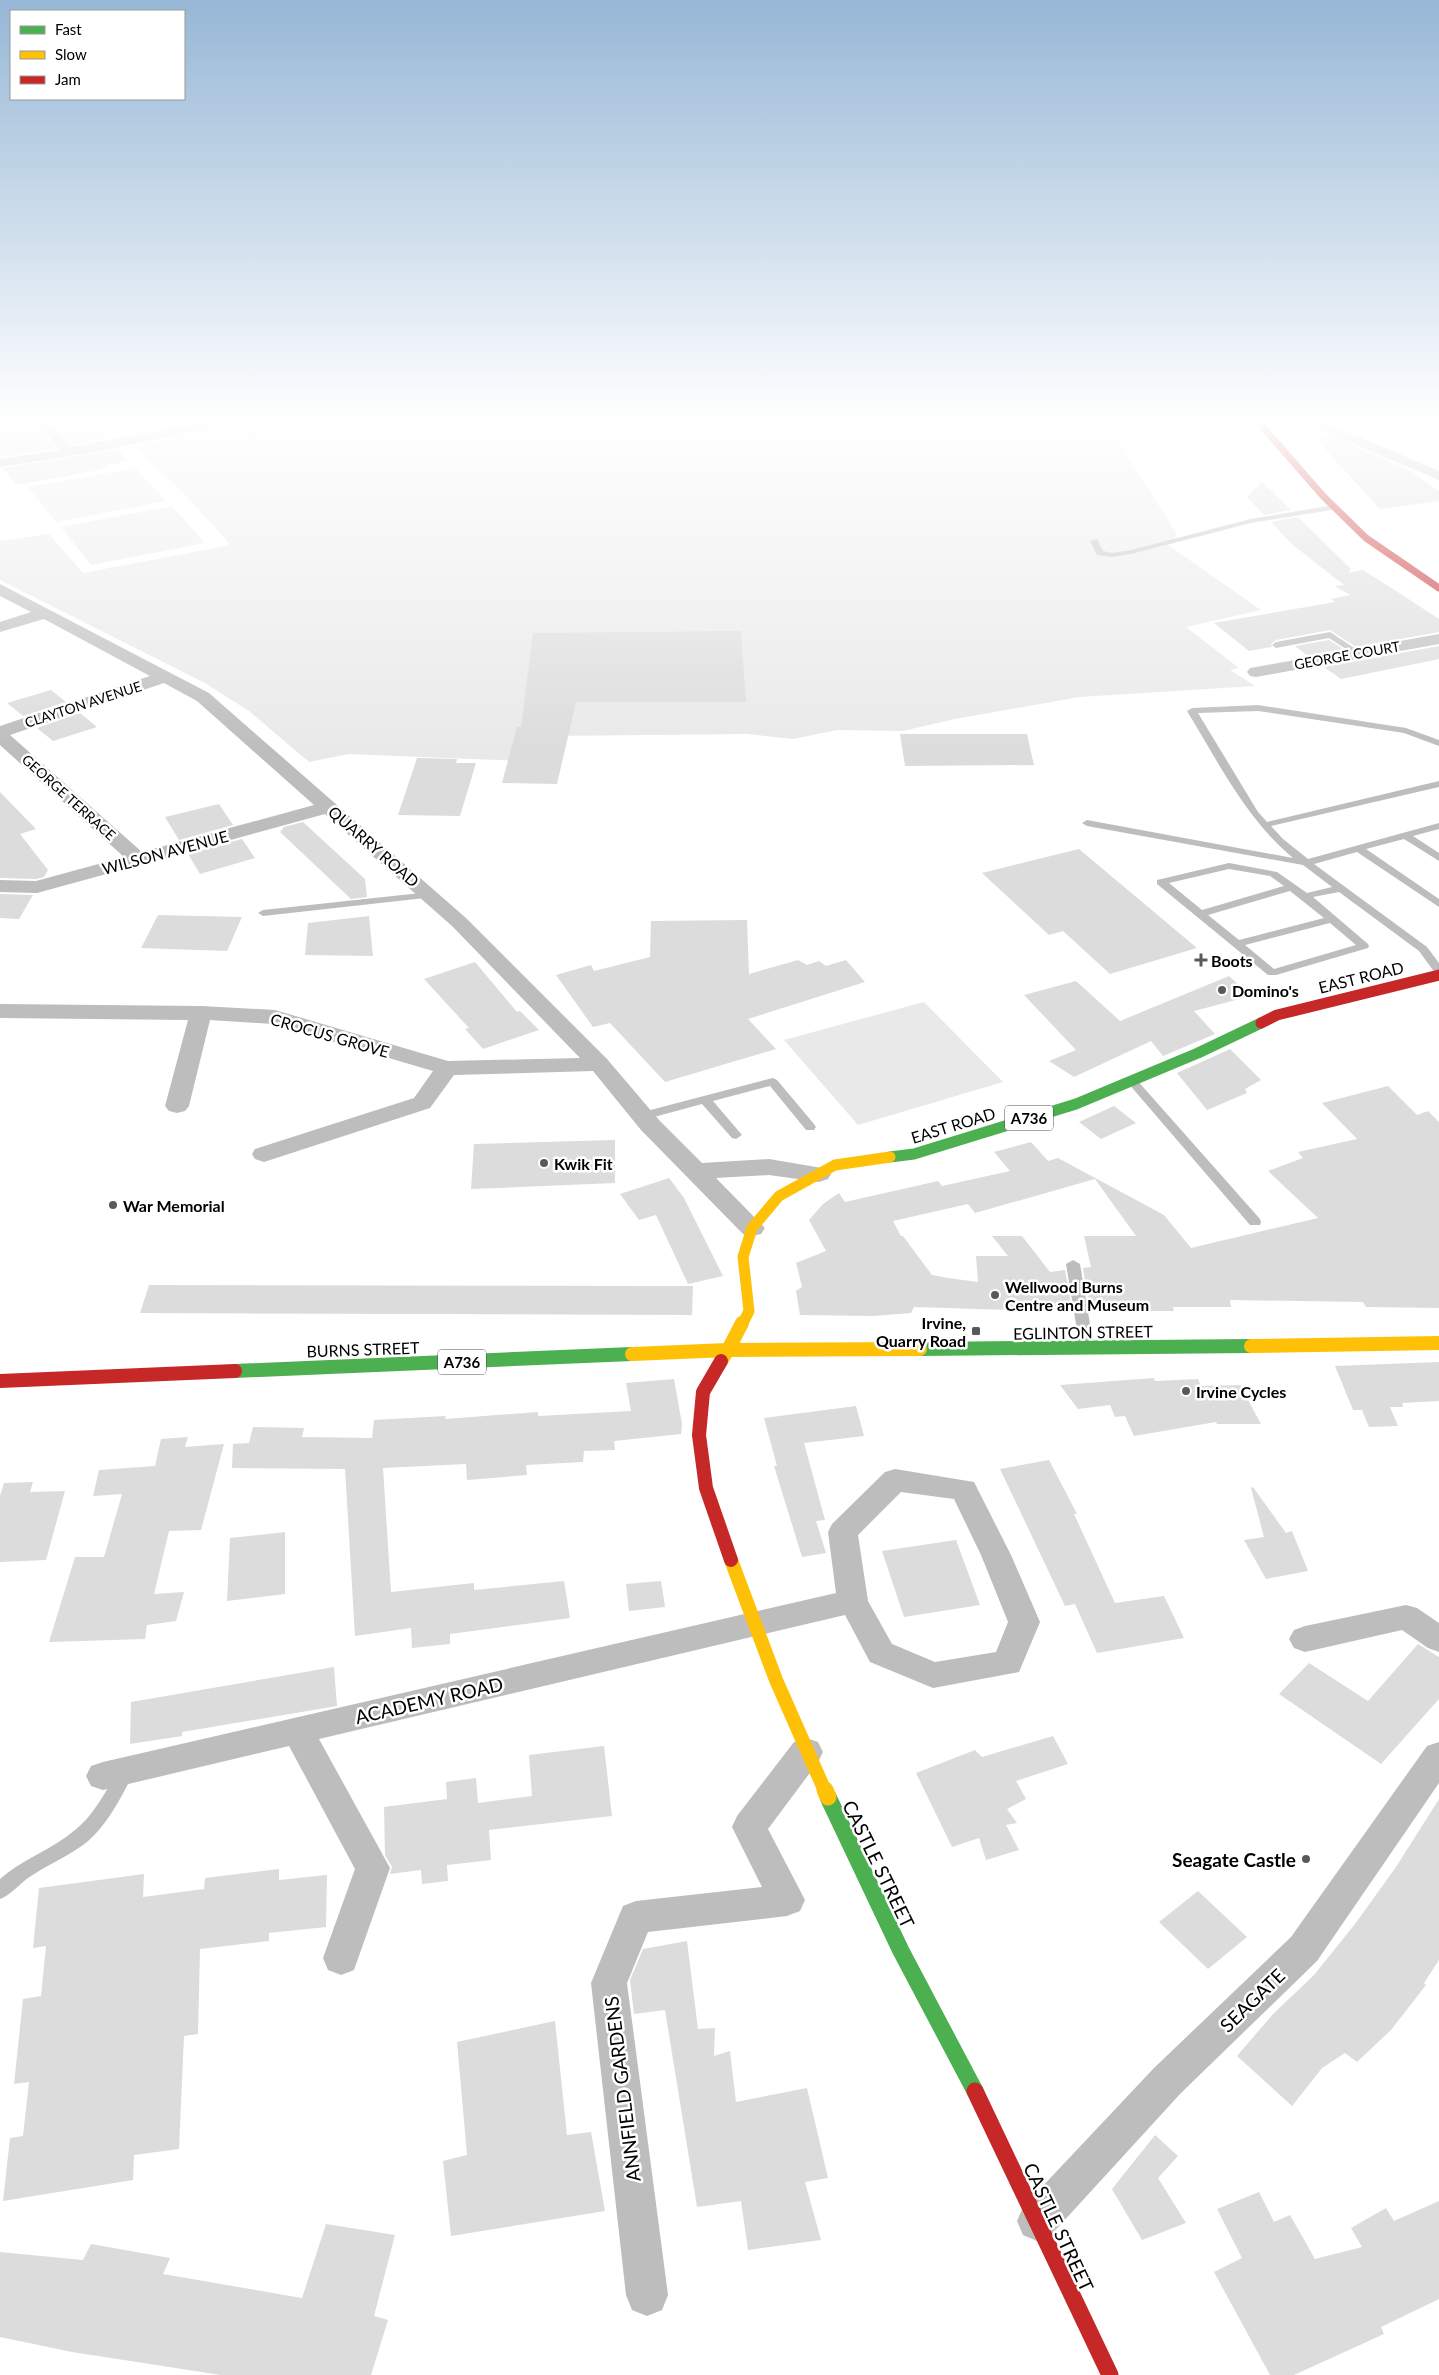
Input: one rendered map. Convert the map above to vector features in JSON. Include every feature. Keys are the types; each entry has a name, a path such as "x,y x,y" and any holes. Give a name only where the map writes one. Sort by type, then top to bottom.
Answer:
{"main road":[{"path":"1357,529 1366,538 1439,588"},
{"name":"EAST ROAD","path":"728,1350 749,1311 743,1257 752,1228 779,1196 835,1165 914,1154 1076,1104 1198,1053 1277,1015 1439,975"},
{"name":"EGLINTON STREET","path":"728,1350 1087,1348 1439,1343"},
{"name":"BURNS STREET","path":"0,1381 728,1350"},
{"name":"CASTLE STREET","path":"728,1350 703,1392 699,1435 706,1488 754,1626 806,1752 901,1951 990,2120 1110,2375"}],"street":[{"name":"QUARRY ROAD","path":"0,589 203,697 459,922 599,1064 643,1116 752,1228"},
{"path":"0,627 45,612"},
{"name":"GEORGE COURT","path":"1256,672 1439,639"},
{"name":"CLAYTON AVENUE","path":"0,733 165,677"},
{"name":"GEORGE TERRACE","path":"0,733 138,859"},
{"name":"WILSON AVENUE","path":"0,886 37,887 329,807"},
{"name":"CROCUS GROVE","path":"0,1011 201,1013 275,1017 447,1068 599,1064"},
{"path":"177,1106 201,1013"},
{"path":"264,1154 422,1103 447,1068"},
{"path":"696,1171 769,1167 819,1174"},
{"path":"895,1480 964,1490 996,1555 1024,1622 1008,1663 933,1675 881,1653 853,1602 843,1532 895,1480"},
{"name":"ACADEMY ROAD","path":"115,1773 853,1602"},
{"path":"1305,1639 1406,1617 1439,1639"},
{"path":"297,1730 373,1868 342,1958"},
{"name":"ANNFIELD GARDENS","path":"647,2295 609,1983 636,1917 787,1900 749,1827 806,1752"},
{"name":"SEAGATE","path":"1037,2221 1167,2081 1245,2008 1304,1949 1439,1756"}],"lane":[{"path":"1094,541 1100,553 1112,554 1131,552 1220,529"},
{"path":"1276,645 1330,635 1358,653"},
{"path":"1439,743 1406,731 1258,708 1192,711 1254,813 1279,841 1423,949 1439,971"},
{"path":"1265,825 1439,784"},
{"path":"1087,823 1306,863 1439,826"},
{"path":"1406,836 1439,858"},
{"path":"1359,849 1439,904"},
{"path":"1229,866 1273,874 1291,887 1305,896 1364,946 1272,973 1161,882 1229,866"},
{"path":"1201,914 1291,887"},
{"path":"1305,896 1342,888"},
{"path":"263,913 430,895"},
{"path":"1237,944 1332,919"},
{"path":"1132,1081 1255,1222"},
{"path":"643,1116 773,1082 810,1127"},
{"path":"705,1100 736,1135"},
{"path":"1073,1264 1087,1348"},
{"path":"0,1891 7,1882 74,1842 98,1820 115,1773"}],"shaded area":[{"path":"62,529 192,529 205,543 91,565"},
{"path":"216,529 1174,529 1177,534 1168,545 1261,610 1186,627 1239,668 1230,670 1255,686 1079,697 955,719 903,731 837,730 793,739 747,734 548,736 523,761 349,754 309,762 249,711 205,683 0,580 0,541 49,534 83,573 226,546 229,543"},
{"path":"924,1002 1003,1082 858,1125 784,1040"}],"building":[{"path":"1278,529 1310,529 1351,569 1348,573 1363,570 1390,587 1439,619 1439,632 1356,647 1330,630 1276,640 1271,644 1272,647 1249,651 1214,623 1335,602 1331,599 1350,595 1335,586 1344,585 1293,545"},
{"path":"741,631 746,702 576,702 557,784 502,783 517,727 521,727 533,633"},
{"path":"1329,640 1343,649 1308,656 1295,646"},
{"path":"1439,646 1439,659 1341,679 1324,667"},
{"path":"51,690 66,702 23,716 7,703"},
{"path":"80,713 97,727 53,741 37,728"},
{"path":"900,734 1027,734 1034,765 905,766"},
{"path":"417,758 457,759 456,763 476,763 460,816 398,815"},
{"path":"0,792 36,829 20,834 48,870 44,877 36,879 0,878"},
{"path":"219,804 233,825 179,840 165,817"},
{"path":"303,822 365,879 367,897 351,899 280,832 284,827"},
{"path":"242,839 255,858 200,874 188,854"},
{"path":"1079,849 1197,948 1110,974 1063,931 1049,935 982,873"},
{"path":"0,894 33,895 19,919 0,918"},
{"path":"158,915 242,917 227,951 141,948"},
{"path":"369,916 373,956 305,955 308,923"},
{"path":"747,920 749,974 798,960 807,965 819,961 826,966 846,960 865,982 748,1019 776,1049 665,1082 610,1023 593,1027 556,975 591,965 594,971 650,957 651,921"},
{"path":"475,962 517,1012 520,1011 539,1030 483,1049 465,1029 469,1028 424,979"},
{"path":"1229,976 1251,996 1194,1011 1215,1034 1163,1056 1151,1041 1074,1077 1049,1061 1076,1050 1024,995 1076,981 1120,1021"},
{"path":"1230,1049 1261,1080 1245,1089 1247,1093 1207,1110 1177,1073"},
{"path":"1388,1086 1417,1115 1428,1111 1439,1122 1439,1308 1366,1307 1363,1302 1230,1300 1231,1307 1173,1307 1174,1311 1090,1311 1083,1268 1091,1267 1084,1236 1136,1236 1095,1179 975,1213 968,1204 893,1221 901,1236 903,1236 932,1275 978,1282 976,1256 1008,1256 992,1236 1022,1236 1050,1272 1065,1270 1072,1309 1044,1311 914,1307 911,1313 873,1316 800,1315 796,1291 802,1287 796,1263 826,1251 809,1220 823,1204 839,1193 845,1202 938,1181 942,1186 1010,1171 994,1152 1031,1142 1048,1161 1058,1158 1164,1215 1191,1248 1318,1218 1268,1171 1303,1158 1298,1152 1357,1139 1322,1103"},
{"path":"1114,1106 1136,1123 1101,1139 1079,1122"},
{"name":"Kwik Fit","path":"615,1140 615,1183 471,1189 474,1144"},
{"path":"669,1178 684,1198 723,1276 688,1284 656,1215 639,1220 620,1194"},
{"path":"149,1285 693,1286 692,1315 140,1313"},
{"path":"1439,1362 1439,1401 1402,1403 1403,1407 1390,1407 1398,1426 1369,1427 1362,1410 1353,1410 1335,1366"},
{"path":"1154,1378 1155,1381 1198,1379 1201,1386 1240,1385 1261,1424 1217,1424 1216,1422 1134,1436 1125,1416 1115,1417 1110,1405 1078,1409 1060,1385"},
{"path":"674,1379 682,1424 681,1434 614,1441 615,1450 584,1451 583,1462 526,1465 527,1475 467,1480 466,1464 383,1468 391,1592 474,1583 474,1590 564,1581 570,1618 450,1634 450,1644 412,1648 411,1628 355,1636 345,1469 232,1468 233,1444 249,1443 253,1427 304,1428 302,1437 372,1438 374,1420 446,1416 445,1419 538,1412 538,1416 631,1411 626,1383"},
{"path":"856,1406 864,1436 804,1443 825,1520 816,1521 826,1553 802,1557 774,1466 777,1466 764,1418"},
{"path":"188,1437 185,1447 224,1444 201,1530 169,1531 154,1594 184,1592 176,1621 147,1625 145,1639 49,1642 75,1557 104,1557 122,1494 93,1496 99,1470 155,1466 161,1439"},
{"path":"1049,1460 1077,1514 1074,1514 1115,1603 1164,1596 1184,1638 1097,1653 1075,1604 1065,1606 1000,1469"},
{"path":"33,1482 30,1492 65,1491 46,1560 0,1562 0,1496 4,1483"},
{"path":"1253,1487 1286,1533 1292,1531 1308,1571 1266,1579 1244,1540 1264,1537 1251,1488"},
{"path":"285,1532 285,1594 227,1601 230,1538"},
{"path":"956,1540 980,1605 904,1617 882,1551"},
{"path":"661,1581 665,1607 629,1611 626,1584"},
{"path":"1418,1644 1439,1657 1439,1699 1381,1764 1279,1694 1309,1663 1368,1701"},
{"path":"334,1667 337,1706 182,1732 182,1736 130,1744 131,1702"},
{"path":"1053,1736 1068,1764 1016,1781 1026,1799 1007,1809 1017,1823 1006,1825 1019,1850 986,1860 979,1838 952,1847 916,1773 975,1750 982,1757"},
{"path":"604,1746 612,1816 489,1830 491,1860 447,1865 448,1881 422,1884 421,1870 390,1874 392,1867 385,1855 384,1807 447,1799 446,1782 476,1778 478,1803 532,1796 529,1755"},
{"path":"1439,1799 1439,1960 1424,1983 1426,1985 1391,2030 1357,2062 1345,2053 1322,2068 1292,2106 1237,2056 1273,2014 1314,1975 1355,1924 1396,1867"},
{"path":"279,1869 279,1880 327,1875 326,1927 269,1933 269,1941 200,1949 198,2034 184,2036 179,2149 134,2155 133,2180 3,2201 10,2138 23,2136 29,2082 14,2084 23,1999 41,1996 46,1946 33,1948 39,1888 144,1874 143,1897 204,1889 205,1878"},
{"path":"1198,1891 1247,1937 1208,1969 1159,1922"},
{"path":"687,1941 698,2029 715,2028 714,2056 730,2051 736,2102 807,2088 828,2178 805,2182 821,2240 748,2250 741,2201 697,2207 665,2010 634,2014 630,1980 643,1949"},
{"path":"555,2021 567,2135 591,2132 605,2211 451,2236 443,2161 467,2155 457,2042"},
{"path":"1155,2135 1178,2156 1158,2178 1186,2223 1142,2240 1112,2189"},
{"path":"1259,2192 1274,2222 1290,2215 1315,2259 1362,2247 1351,2228 1386,2208 1394,2221 1439,2201 1439,2299 1381,2327 1384,2334 1294,2375 1270,2375 1214,2272 1242,2258 1217,2209"},
{"path":"326,2224 395,2235 374,2316 388,2320 371,2375 221,2375 72,2352 0,2337 0,2252 83,2260 91,2244 170,2258 163,2274 302,2298"}],"traffic: fast":[{"path":"890,1157 914,1154 1076,1104 1198,1053 1261,1023"},
{"path":"920,1349 1251,1346"},
{"path":"235,1371 632,1354"},
{"path":"828,1797 901,1951 975,2091"}],"traffic: slow":[{"path":"632,1354 728,1350 749,1311 743,1257 752,1228 779,1196 835,1165 890,1157"},
{"path":"1251,1346 1439,1343"},
{"path":"721,1361 728,1350 920,1349"},
{"path":"731,1560 776,1680 828,1797"}],"traffic: jam":[{"path":"1357,529 1366,538 1439,588"},
{"path":"1261,1023 1277,1015 1439,975"},
{"path":"721,1361 703,1392 699,1435 706,1488 731,1560"},
{"path":"0,1381 235,1371"},
{"path":"975,2091 1110,2375"}],"place":[{"name":"Boots","path":"1201,960"},
{"name":"Domino's","path":"1222,990"},
{"name":"Kwik Fit","path":"544,1163"},
{"name":"War Memorial","path":"113,1205"},
{"name":"Wellwood Burns Centre and Museum","path":"995,1295"},
{"name":"Irvine, Quarry Road","path":"976,1331"},
{"name":"Irvine Cycles","path":"1186,1391"},
{"name":"Seagate Castle","path":"1306,1859"}]}
